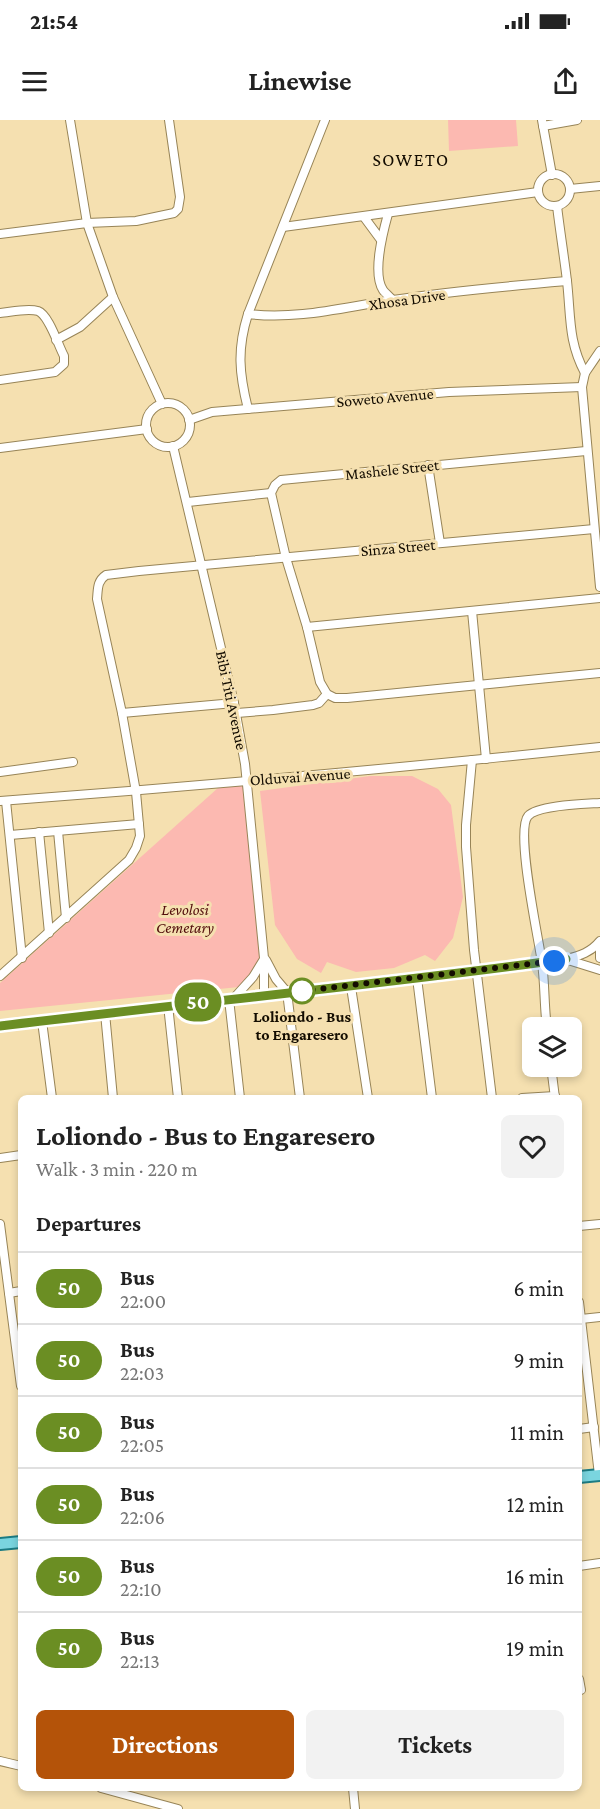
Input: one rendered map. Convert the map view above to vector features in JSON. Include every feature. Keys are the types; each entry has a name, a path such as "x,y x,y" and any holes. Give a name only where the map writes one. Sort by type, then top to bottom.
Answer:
{"main road":[{"path":"582,1478 600,1475"},
{"path":"0,1544 18,1542"}],"street":[{"path":"70,120 87,223 113,297 162,404"},
{"path":"0,234 87,223 128,222 174,213 178,209 180,197 169,120"},
{"path":"248,409 243,389 239,349 248,314 325,120"},
{"path":"552,175 543,123 577,120"},
{"path":"552,175 564,178 570,189 566,201 557,206 547,204 538,192 541,182 552,175"},
{"path":"570,189 600,186"},
{"path":"283,226 388,214 538,192"},
{"path":"557,206 572,342 585,373"},
{"path":"388,214 379,246 380,281 383,290 393,300"},
{"path":"364,217 381,240"},
{"name":"Xhosa Drive","path":"248,314 311,315 393,300 567,281"},
{"path":"56,340 80,327 113,297"},
{"path":"0,314 38,311 45,315 64,356 64,364 55,372 0,380"},
{"path":"600,351 585,373 582,387 600,587"},
{"name":"Soweto Avenue","path":"189,420 212,412 449,392 582,387"},
{"path":"162,404 179,406 186,412 190,425 187,436 179,444 166,447 153,441 147,429 147,422 152,411 162,404"},
{"path":"0,448 147,429"},
{"name":"Bibi Titi Avenue","path":"173,446 237,712 248,780 264,958 264,995"},
{"name":"Mashele Street","path":"271,493 281,480 586,451"},
{"path":"428,465 440,543"},
{"path":"188,502 271,493 320,682 327,694 335,698 600,673"},
{"name":"Sinza Street","path":"122,713 97,599 98,582 106,575 594,529"},
{"path":"307,627 600,598"},
{"path":"472,611 486,759"},
{"path":"237,712 313,705 327,694"},
{"path":"0,976 129,861 138,844 136,792 122,713 234,703"},
{"name":"Olduvai Avenue","path":"3,801 136,792 248,780 347,773 600,747"},
{"path":"472,760 466,847 492,1095"},
{"path":"0,772 73,762"},
{"path":"3,801 10,835 22,958"},
{"path":"546,1017 542,963 527,870 525,821 532,813 550,808 600,803"},
{"path":"10,835 139,824"},
{"path":"58,831 66,918"},
{"path":"39,832 49,933"},
{"path":"0,1026 542,963 582,955 600,941"},
{"path":"600,946 600,958"},
{"path":"264,958 276,979 287,992 300,1095"},
{"path":"231,998 253,977 264,958"},
{"path":"566,959 600,970"},
{"path":"417,978 432,1095"},
{"path":"351,987 368,1095"},
{"path":"231,998 240,1095"},
{"path":"168,1005 178,1095"},
{"path":"105,1012 113,1095"},
{"path":"42,1021 52,1095"},
{"path":"552,1077 555,1095"},
{"path":"0,1158 18,1155"},
{"path":"0,1224 18,1363"},
{"path":"582,1227 600,1224"},
{"path":"9,1293 18,1292"},
{"path":"582,1319 600,1317"},
{"path":"582,1328 600,1475"},
{"path":"582,1382 588,1381"},
{"path":"582,1429 594,1427"},
{"path":"582,1566 600,1563"},
{"path":"0,1761 18,1765"},
{"path":"112,1791 178,1809"},
{"path":"353,1791 355,1809"}],"green space":[{"path":"448,120 516,120 518,146 449,151"},
{"path":"370,776 412,776 438,789 451,805 463,897 453,938 435,961 425,955 394,968 356,972 327,962 321,973 297,959 275,925 260,791"},
{"name":"Levolosi Cemetary","path":"242,778 265,957 239,987 0,1011 0,983 228,779"}],"bus line":[{"name":"50","path":"0,1026 105,1012 351,987 566,959"}],"place":[{"name":"Loliondo - Bus to Engaresero","path":"302,991"}],"district":[{"name":"SOWETO","path":"411,160"}],"route":[{"path":"302,991 351,987 554,961"}]}
